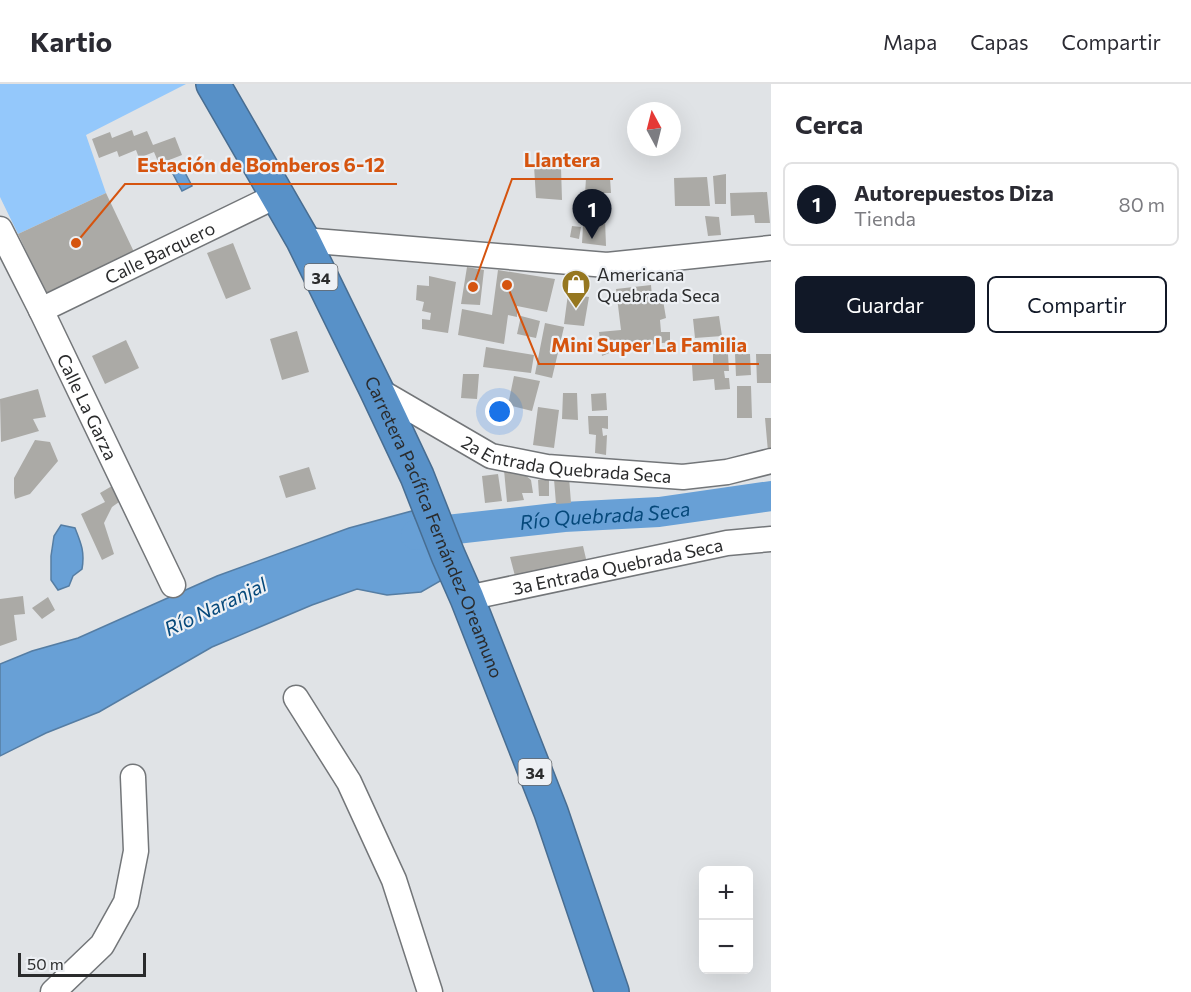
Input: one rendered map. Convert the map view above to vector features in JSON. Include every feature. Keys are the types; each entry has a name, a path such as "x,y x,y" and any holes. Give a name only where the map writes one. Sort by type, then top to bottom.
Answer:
{"highway":[{"name":"Carretera Pacífica Fernández Oreamuno","path":"213,84 303,240 417,476 551,812 612,992"}],"street":[{"name":"Calle Barquero","path":"41,310 278,195"},
{"name":"Calle La Garza","path":"0,229 10,273 41,310 172,585"},
{"path":"303,240 607,265 771,248"},
{"name":"2a Entrada Quebrada Seca","path":"376,389 491,456 547,467 683,477 727,472 771,461"},
{"name":"3a Entrada Quebrada Seca","path":"467,597 728,543 771,539"},
{"path":"296,698 349,782 394,880 430,992"},
{"path":"53,992 102,945 126,902 136,851 134,777"}],"shaded area":[{"path":"0,84 186,84 86,135 106,193 18,234 0,197"}],"water":[{"path":"182,167 192,186 182,191 172,172"},
{"name":"Río Naranjal","path":"412,511 442,580 421,592 387,595 357,589 312,605 212,647 99,712 46,733 0,756 0,664 32,651 78,638 217,576 349,528"},
{"path":"61,525 75,528 82,548 83,563 82,569 73,576 69,586 58,590 51,580 51,556 54,536"}],"building":[{"path":"132,130 134,136 147,131 153,145 175,137 182,155 159,164 154,152 139,158 136,150 119,157 117,151 99,158 92,139 110,132 112,138"},
{"path":"534,166 561,167 562,200 536,198"},
{"path":"726,174 726,204 715,204 713,176"},
{"path":"707,177 710,206 675,206 674,178"},
{"path":"586,178 610,178 611,193 604,193 606,246 582,243"},
{"path":"767,192 770,223 755,223 754,215 731,216 730,193"},
{"path":"106,193 134,252 46,293 18,234"},
{"path":"705,216 719,217 721,235 708,236"},
{"path":"572,226 581,227 579,239 570,237"},
{"path":"233,243 251,289 226,299 207,253"},
{"path":"467,267 484,270 480,305 461,304"},
{"path":"498,270 555,279 547,312 517,306 517,317 508,315 504,344 458,335 462,309 492,315"},
{"path":"429,276 456,282 448,333 422,329 422,319 430,320 431,313 422,311 424,302 416,300 417,285 429,286"},
{"path":"651,285 652,296 662,294 666,318 660,320 661,332 670,332 670,342 619,349 602,356 599,332 621,330 616,289"},
{"name":"Americana Quebrada Seca","path":"568,294 589,297 584,326 564,324"},
{"path":"521,316 540,321 536,338 517,334"},
{"path":"719,316 722,336 695,338 693,319"},
{"path":"545,323 564,327 552,378 535,374"},
{"path":"297,331 309,372 282,380 270,339"},
{"path":"126,340 139,368 105,384 92,356"},
{"path":"486,347 534,355 531,373 483,367"},
{"path":"713,354 728,354 729,371 724,371 725,378 729,378 730,389 715,390 714,379 693,381 692,365 713,363"},
{"path":"735,354 750,354 751,375 736,376"},
{"path":"756,354 771,354 771,383 757,383"},
{"path":"463,374 479,374 477,399 461,398"},
{"path":"514,376 540,381 532,411 508,405"},
{"path":"737,386 751,386 752,418 737,418"},
{"path":"38,389 46,417 33,419 39,431 1,442 0,399"},
{"path":"563,393 577,393 578,420 562,419"},
{"path":"606,393 607,410 592,411 591,394"},
{"path":"538,407 559,410 554,448 533,445"},
{"path":"588,416 608,416 608,429 602,428 603,436 607,435 606,455 595,453 596,435 589,434"},
{"path":"765,418 771,418 771,452 768,452"},
{"path":"35,440 50,442 58,461 30,494 15,499 14,478"},
{"path":"309,467 316,489 286,498 279,476"},
{"path":"504,470 522,472 531,480 533,493 522,493 524,500 507,502"},
{"path":"498,474 502,501 485,503 482,476"},
{"path":"569,477 571,503 556,504 554,479"},
{"path":"549,479 549,496 539,496 538,480"},
{"path":"112,486 119,502 112,507 104,523 114,554 102,560 81,514 105,502 100,493"},
{"path":"583,546 587,563 515,576 510,557"},
{"path":"23,596 25,614 14,615 17,640 0,646 0,599"},
{"path":"48,597 55,610 42,619 32,608"}],"waterway":[{"name":"Río Quebrada Seca","path":"416,535 564,517 659,512 771,496"}],"place":[{"name":"Autorepuestos Diza","path":"592,239"},
{"name":"Estación de Bomberos 6-12","path":"76,243"},
{"name":"Mini Super La Familia","path":"507,285"},
{"name":"Llantera","path":"473,287"},
{"name":"Americana Quebrada Seca","path":"576,310"}]}
